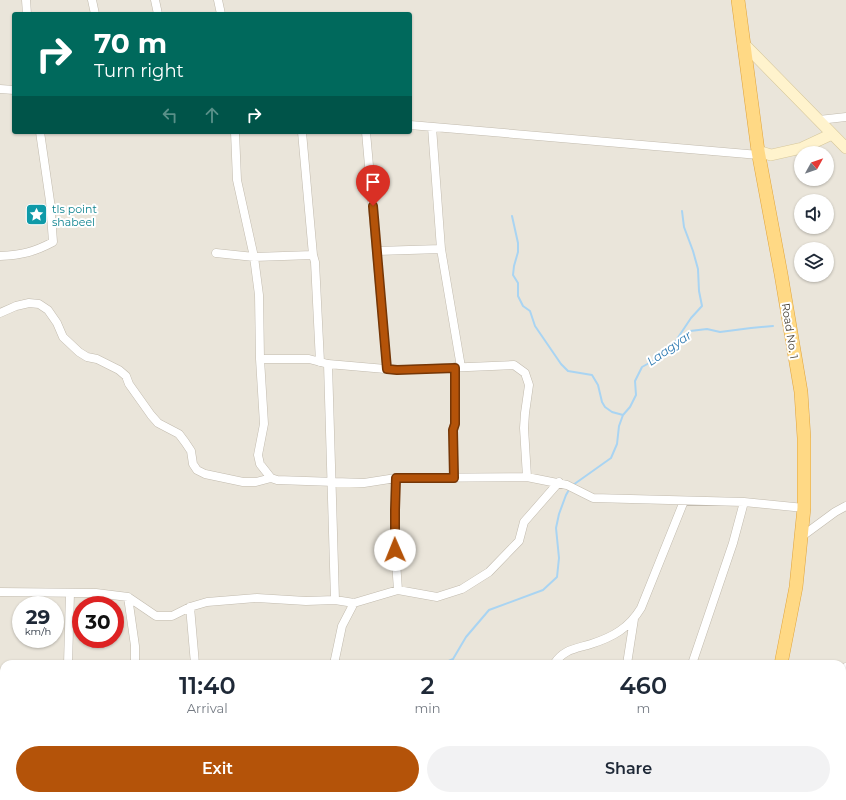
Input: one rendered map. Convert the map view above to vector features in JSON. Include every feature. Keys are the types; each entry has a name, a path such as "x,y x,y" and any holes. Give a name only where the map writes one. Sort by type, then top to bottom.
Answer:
{"highway":[{"name":"Road No. 1","path":"738,0 758,153 781,274 801,392 804,438 804,508 796,587 782,660"}],"main road":[{"path":"743,43 832,134 845,145"},
{"path":"758,153 771,155 802,148 832,134"}],"street":[{"path":"26,0 27,12"},
{"path":"92,0 95,12"},
{"path":"155,0 158,12"},
{"path":"218,0 221,12"},
{"path":"0,88 12,90"},
{"path":"819,120 846,117"},
{"path":"412,125 758,153"},
{"path":"432,127 441,249 458,367 455,424 453,430 454,478"},
{"path":"0,256 14,256 35,251 54,242 40,134"},
{"path":"235,134 237,180 254,257 259,294 260,359 264,424 258,455 260,464 271,478"},
{"path":"302,134 315,262 320,362"},
{"path":"366,134 387,369"},
{"path":"377,251 441,249"},
{"path":"216,254 254,257 314,254"},
{"path":"0,313 16,306 29,303 39,304 48,310 57,323 63,337 79,352 87,357 98,359 114,367 126,376 129,384 151,415 158,423 179,434 191,452 193,464 197,470 205,474 243,482 256,482 271,478 277,480 364,483 396,478 527,477 559,482 593,498 744,502 804,508"},
{"path":"260,359 310,359 328,364 397,370 514,365 525,373 529,385 524,428 527,477"},
{"path":"328,364 330,481 335,600"},
{"path":"396,478 395,550 398,590"},
{"path":"0,592 96,593 128,597 156,616 172,616 190,607 207,602 257,598 306,601 335,600 354,603 398,590 436,597 462,589 489,572 519,541 524,522 559,482"},
{"path":"556,660 567,651 592,644 621,631 634,619 640,608 684,501"},
{"path":"693,660 733,543 744,502"},
{"path":"801,537 835,512 846,506"},
{"path":"68,660 70,592"},
{"path":"128,597 135,646 135,660"},
{"path":"335,660 342,626 354,603"},
{"path":"190,607 196,660"},
{"path":"628,660 634,619"}],"shaded area":[{"path":"0,0 846,0 846,660 0,660"}],"waterway":[{"path":"677,339 691,318 702,306 699,291 698,269 684,227 682,211"},
{"path":"512,216 518,243 518,252 513,275 518,283 518,296 523,306 530,311 535,326 561,364 568,371 592,375 598,385 602,402 605,407 612,412 623,415"},
{"name":"Laagyar","path":"573,485 611,458 617,444 619,426 623,415 630,407 636,395 635,381 642,367 660,357 674,342 690,331 707,329 720,332 773,326"},
{"name":"Laagyar","path":"451,660 453,659 466,637 489,610 543,590 557,577 559,558 556,528 559,514 570,488"}],"place":[{"name":"tls point shabeel","path":"37,215"}],"route":[{"path":"373,206 387,369 455,368 455,424 453,430 454,478 396,478 395,550"}]}
